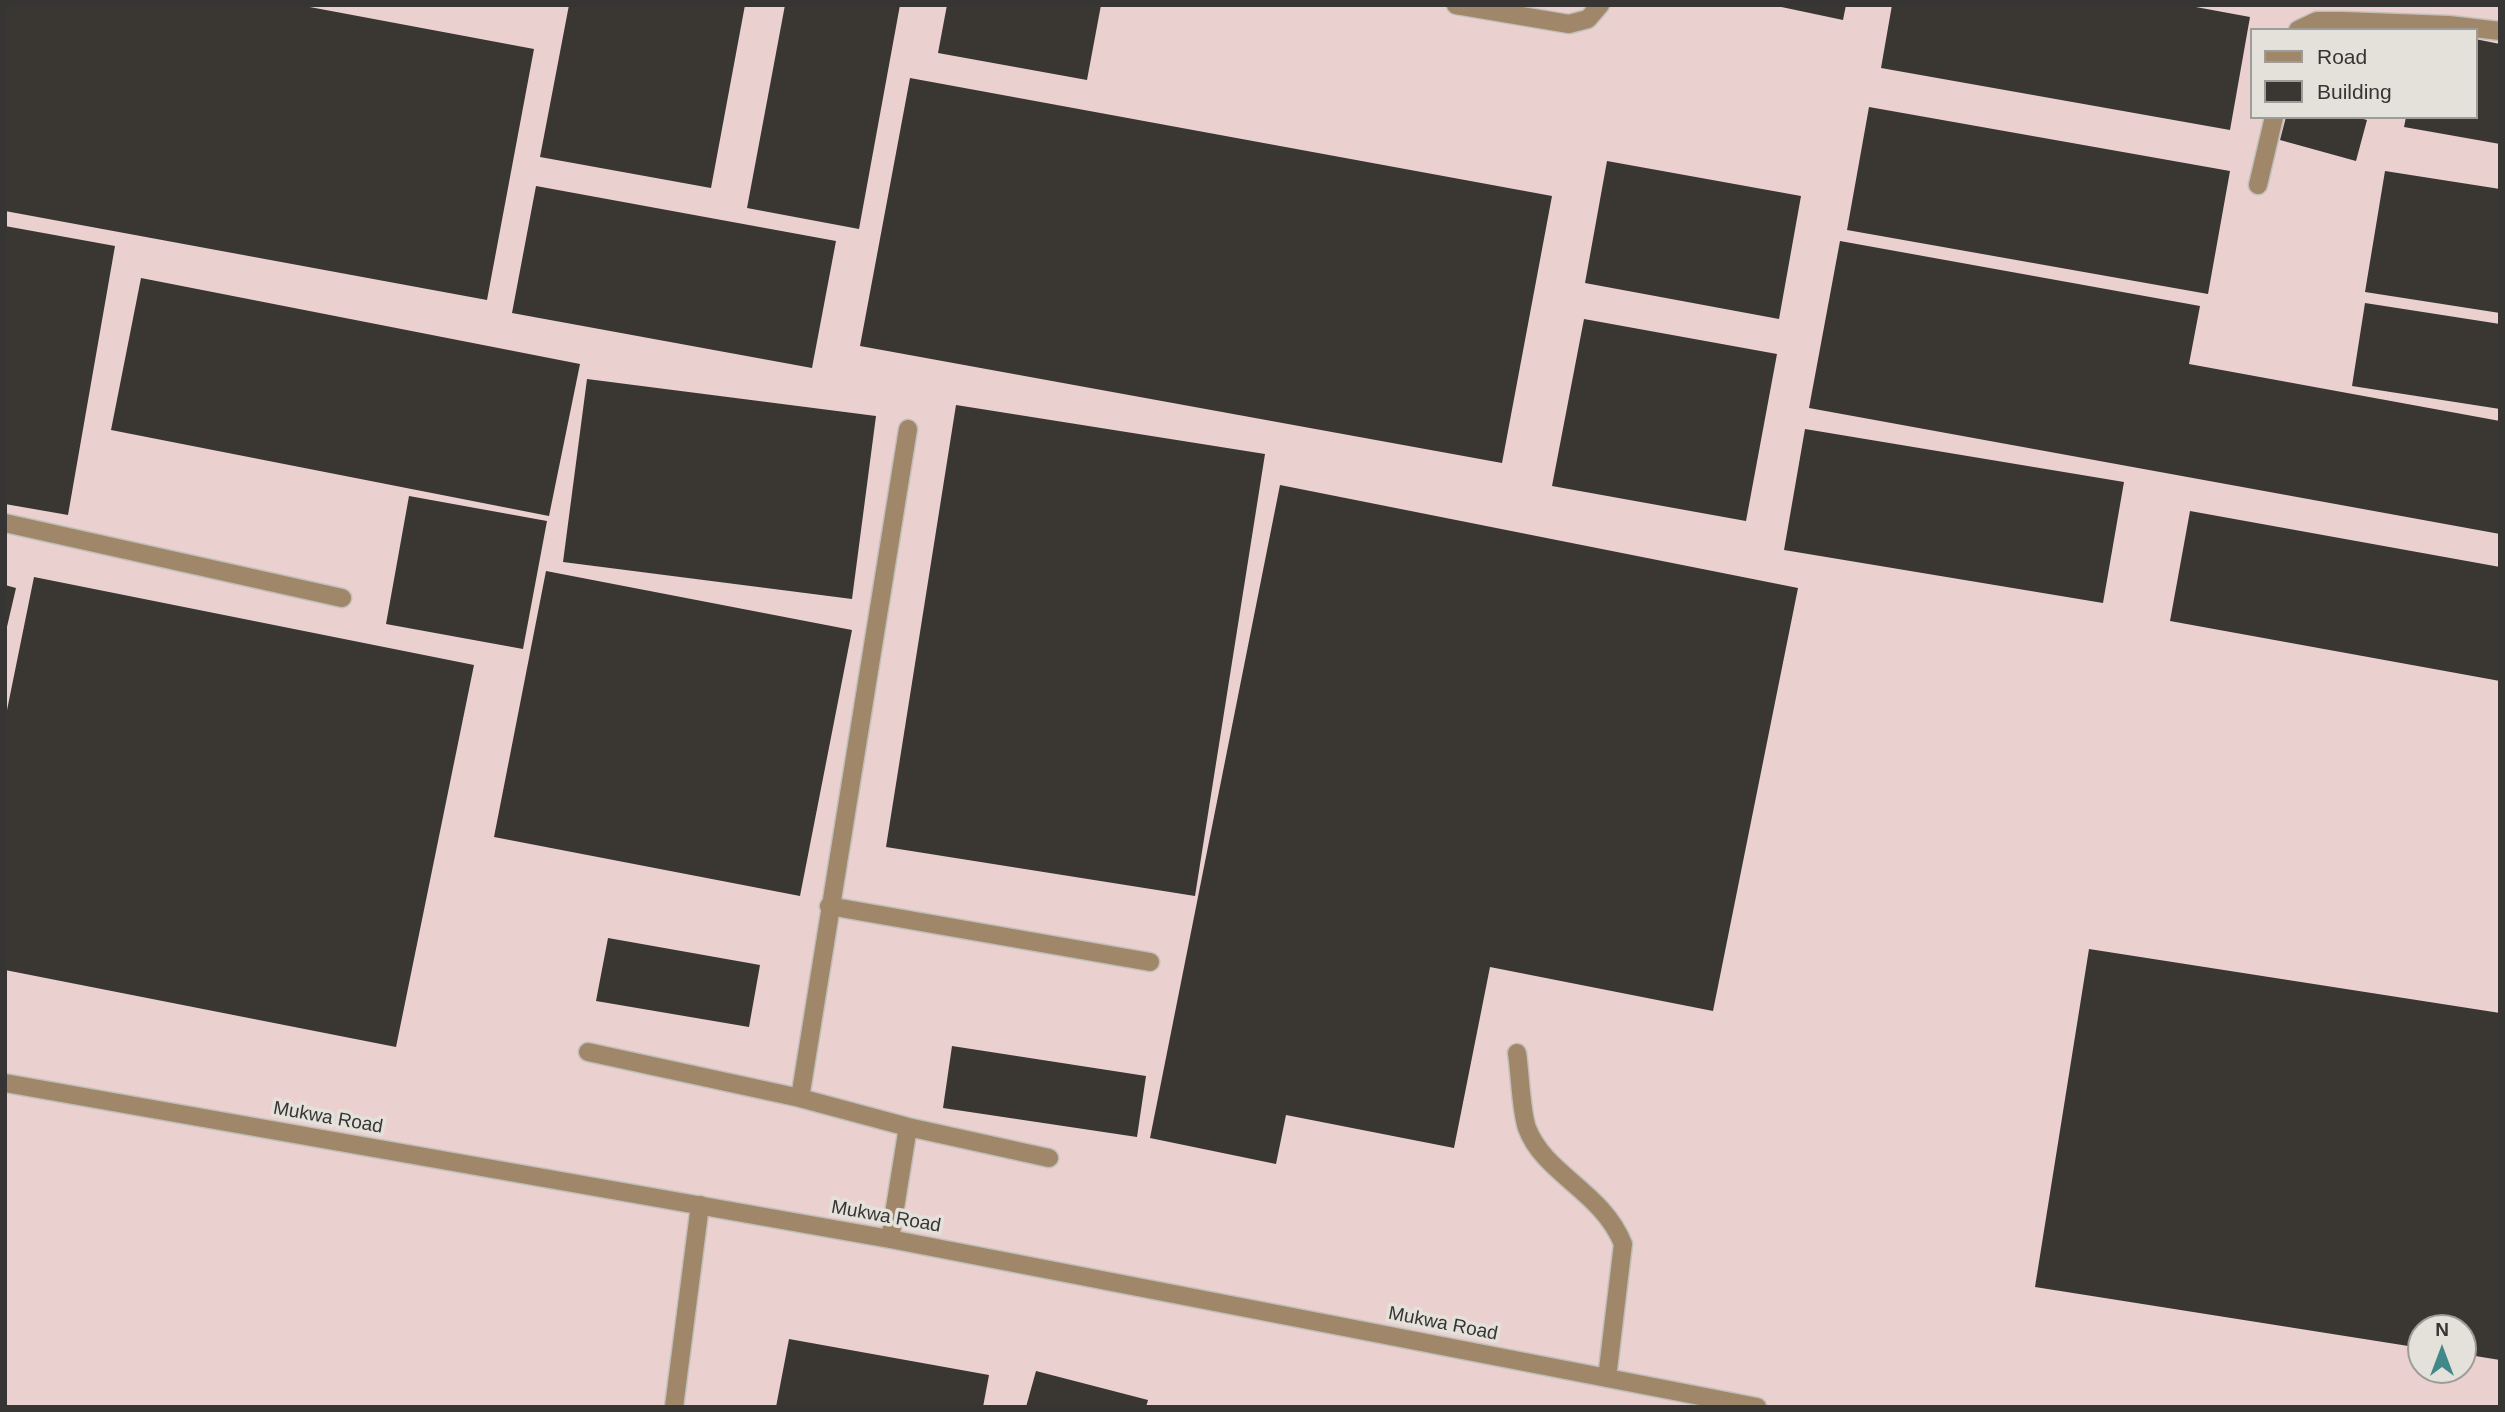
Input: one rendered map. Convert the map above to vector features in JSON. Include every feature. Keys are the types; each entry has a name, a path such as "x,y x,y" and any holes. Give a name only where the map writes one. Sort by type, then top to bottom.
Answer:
{"street":[{"path":"1456,5 1569,24 1588,19 1600,5"},
{"path":"2302,28 2317,21 2343,21 2474,28"},
{"path":"2477,28 2500,31"},
{"path":"2258,185 2274,119"},
{"path":"800,1098 908,429"},
{"path":"5,523 342,598"},
{"path":"829,906 1150,961"},
{"path":"589,1052 800,1098 908,1127 1049,1158"},
{"path":"1517,1053 1527,1128 1546,1158 1604,1211 1616,1226 1623,1244 1607,1378"},
{"name":"Mukwa Road","path":"5,1083 890,1239 1757,1407"},
{"path":"890,1239 908,1127"},
{"path":"674,1407 700,1205"}],"shaded area":[{"path":"5,5 2500,5 2500,1407 5,1407"}],"building":[{"path":"5,5 299,5 534,49 487,300 5,211"},
{"path":"569,5 745,5 711,188 540,157"},
{"path":"785,5 900,5 859,229 747,208"},
{"path":"947,5 1101,5 1087,80 938,53"},
{"path":"1772,5 1846,5 1843,20"},
{"path":"1892,5 2185,5 2250,17 2230,130 1881,68"},
{"path":"2477,39 2500,44 2500,144 2404,127 2406,119 2477,119"},
{"path":"910,78 1552,196 1502,463 860,346"},
{"path":"1869,107 2230,171 2208,294 1847,230"},
{"path":"2285,119 2367,120 2356,161 2280,140"},
{"path":"1607,161 1801,196 1779,319 1585,283"},
{"path":"2385,171 2500,189 2500,313 2365,292"},
{"path":"536,186 836,241 812,368 512,313"},
{"path":"5,226 115,246 68,515 5,504"},
{"path":"1840,241 2200,306 2189,364 2500,421 2500,534 1809,408"},
{"path":"141,278 580,364 549,516 111,430"},
{"path":"2365,303 2500,324 2500,409 2352,386"},
{"path":"1584,319 1777,354 1746,521 1552,486"},
{"path":"587,379 876,416 852,599 563,562"},
{"path":"956,405 1265,454 1195,896 886,847"},
{"path":"1805,429 2124,482 2103,603 1784,550"},
{"path":"1280,485 1798,588 1713,1011 1490,967 1454,1148 1286,1115 1276,1164 1150,1138"},
{"path":"409,496 547,521 523,649 386,624"},
{"path":"2190,511 2500,567 2500,681 2170,621"},
{"path":"546,571 852,630 800,896 494,837"},
{"path":"34,577 474,665 396,1047 5,970 5,720"},
{"path":"5,585 16,588 6,631 5,631"},
{"path":"608,938 760,965 749,1027 596,1001"},
{"path":"2089,949 2500,1013 2500,1360 2477,1356 2477,1314 2407,1314 2407,1346 2035,1287"},
{"path":"952,1046 1146,1076 1137,1137 943,1108"},
{"path":"789,1339 989,1375 983,1407 776,1407"},
{"path":"1036,1371 1148,1400 1146,1407 1026,1407"}]}
